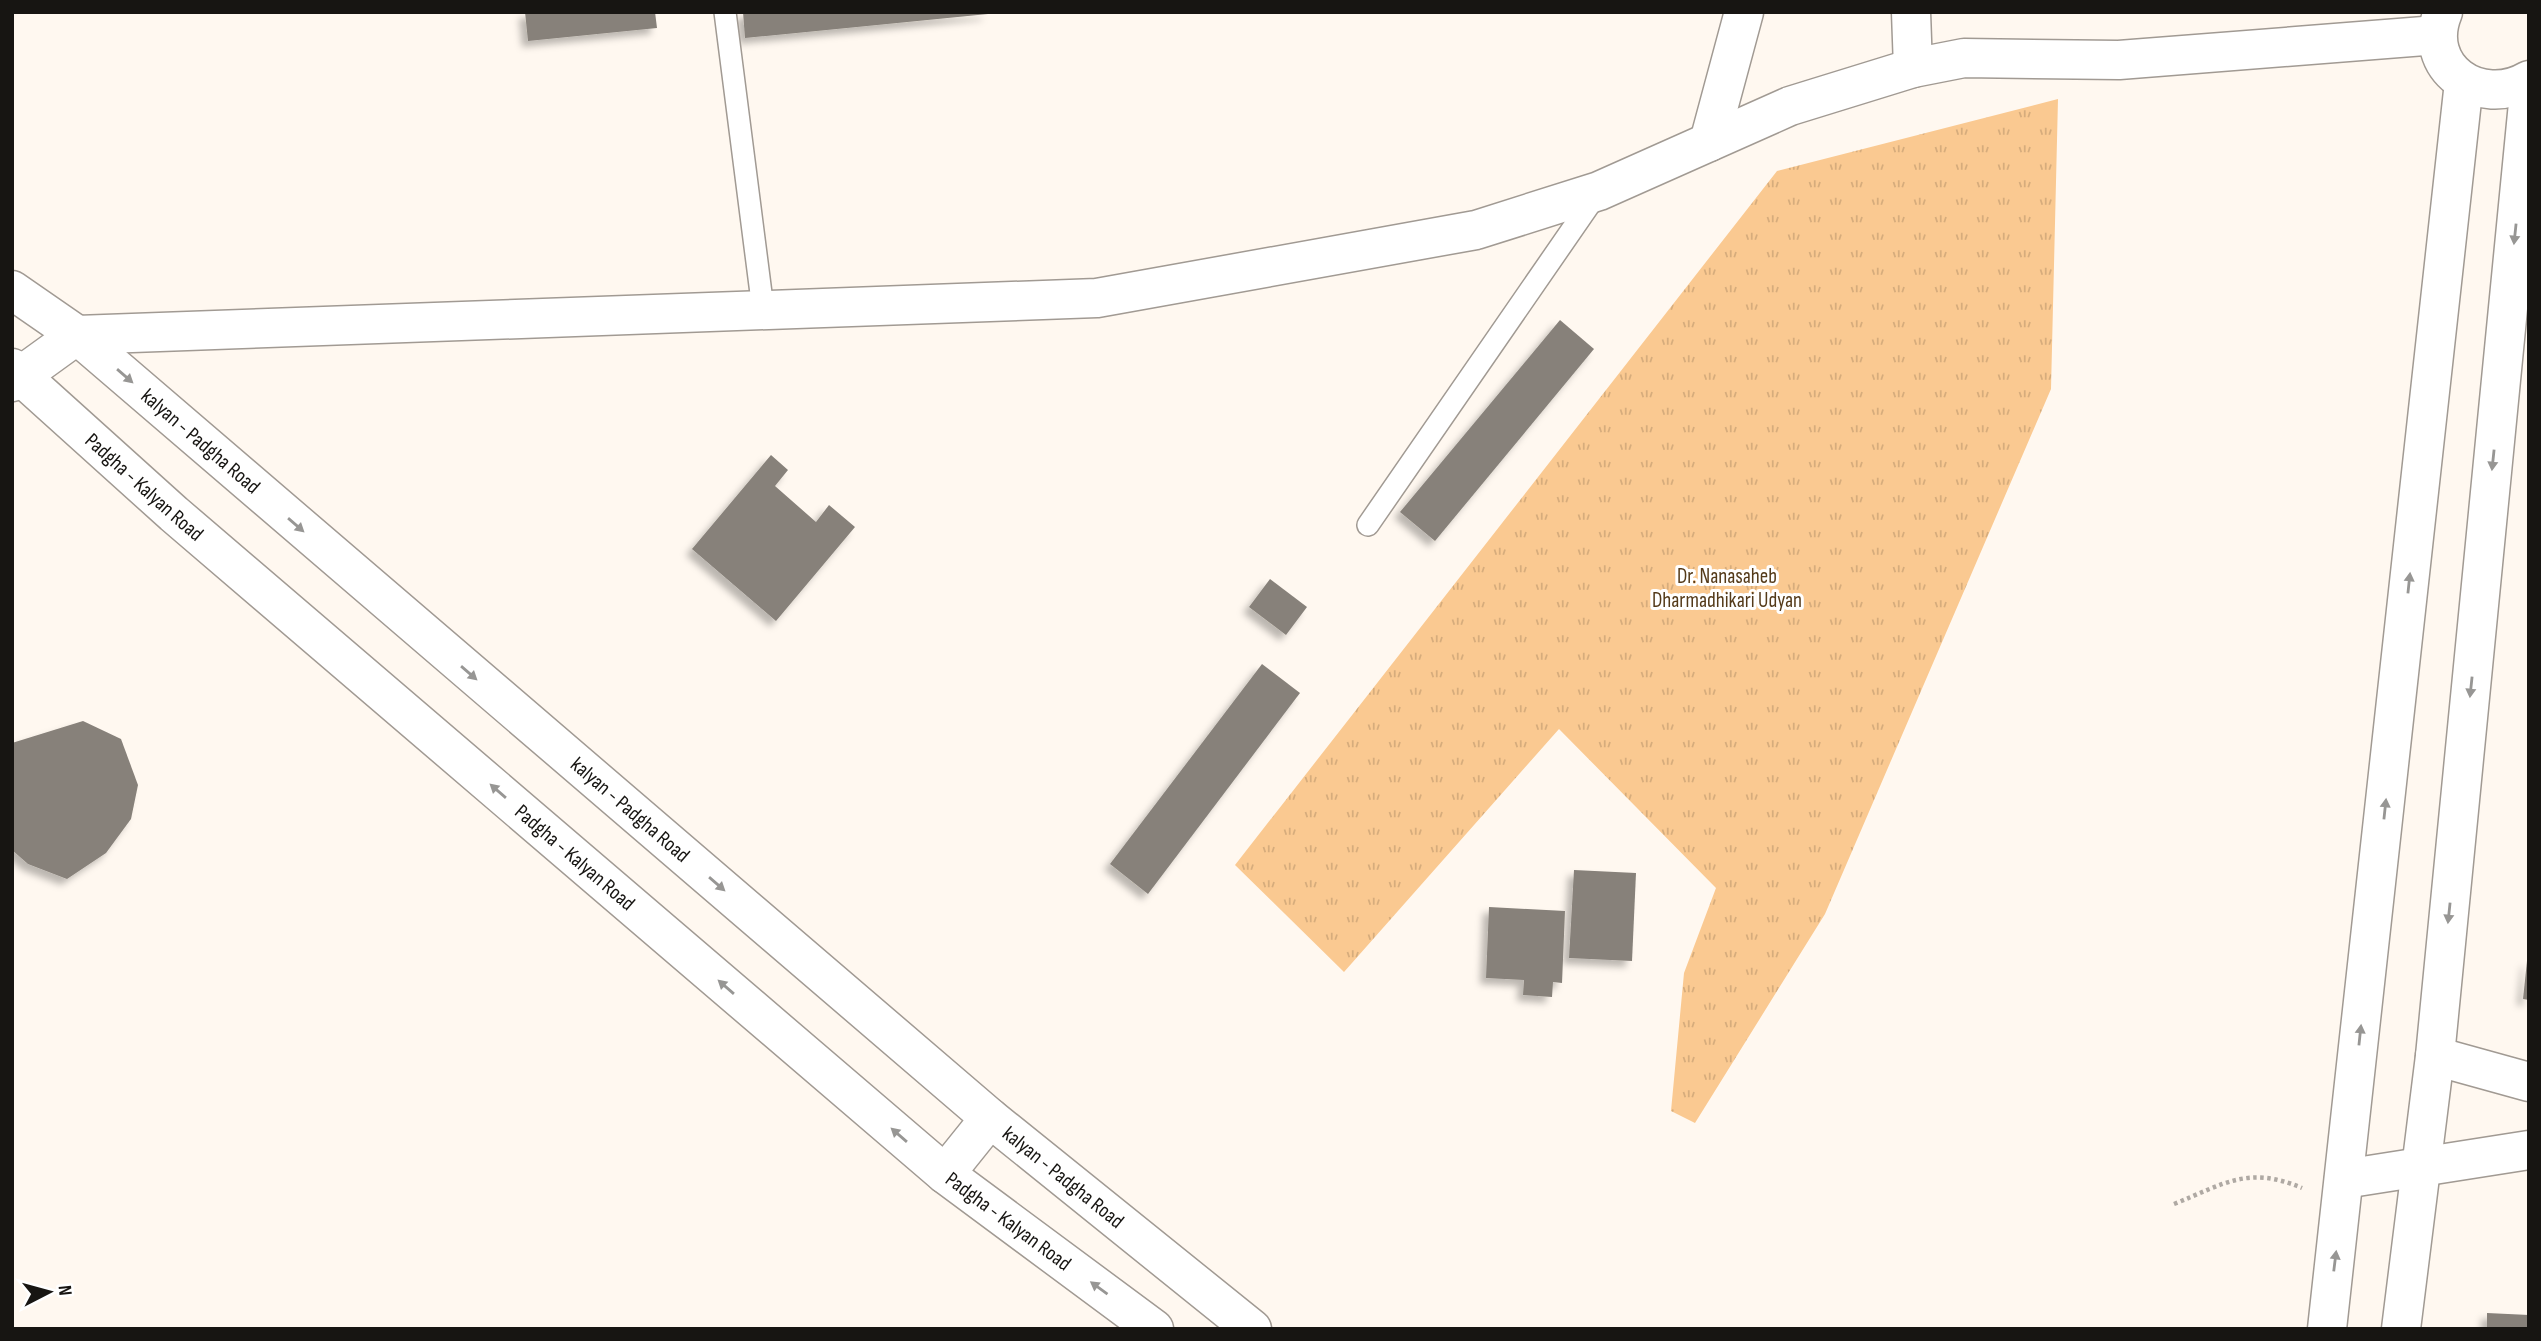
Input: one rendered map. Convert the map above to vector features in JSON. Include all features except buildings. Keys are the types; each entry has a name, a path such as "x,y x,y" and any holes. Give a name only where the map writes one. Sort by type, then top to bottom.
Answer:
{"street":[{"path":"1709,142 1744,12"},
{"path":"1911,12 1913,68"},
{"path":"15,374 77,335 1097,298 1476,230 1599,191 1790,106 1913,68 1964,58 2119,60 2440,24 2441,53 2450,70 2464,82 2480,90 2498,91 2515,88 2529,80"},
{"path":"2327,1329 2464,82"},
{"path":"2401,1329 2435,1056 2529,93"},
{"name":"kalyan - Padgha Road","path":"12,290 77,335 990,1118 1252,1329"},
{"name":"Padgha - Kalyan Road","path":"15,374 174,514 944,1174 1154,1329"},
{"path":"2435,1056 2529,1082"},
{"path":"944,1174 990,1118"},
{"path":"2343,1192 2421,1165 2529,1150"}],"lane":[{"path":"725,12 763,309"},
{"path":"1368,525 1599,191"}],"path":[{"path":"2174,1204 2245,1176 2343,1192"}],"green space":[{"name":"Dr. Nanasaheb Dharmadhikari Udyan","path":"2058,99 2051,389 1825,914 1695,1123 1671,1111 1684,973 1716,888 1559,729 1344,972 1235,865 1777,171"}]}
